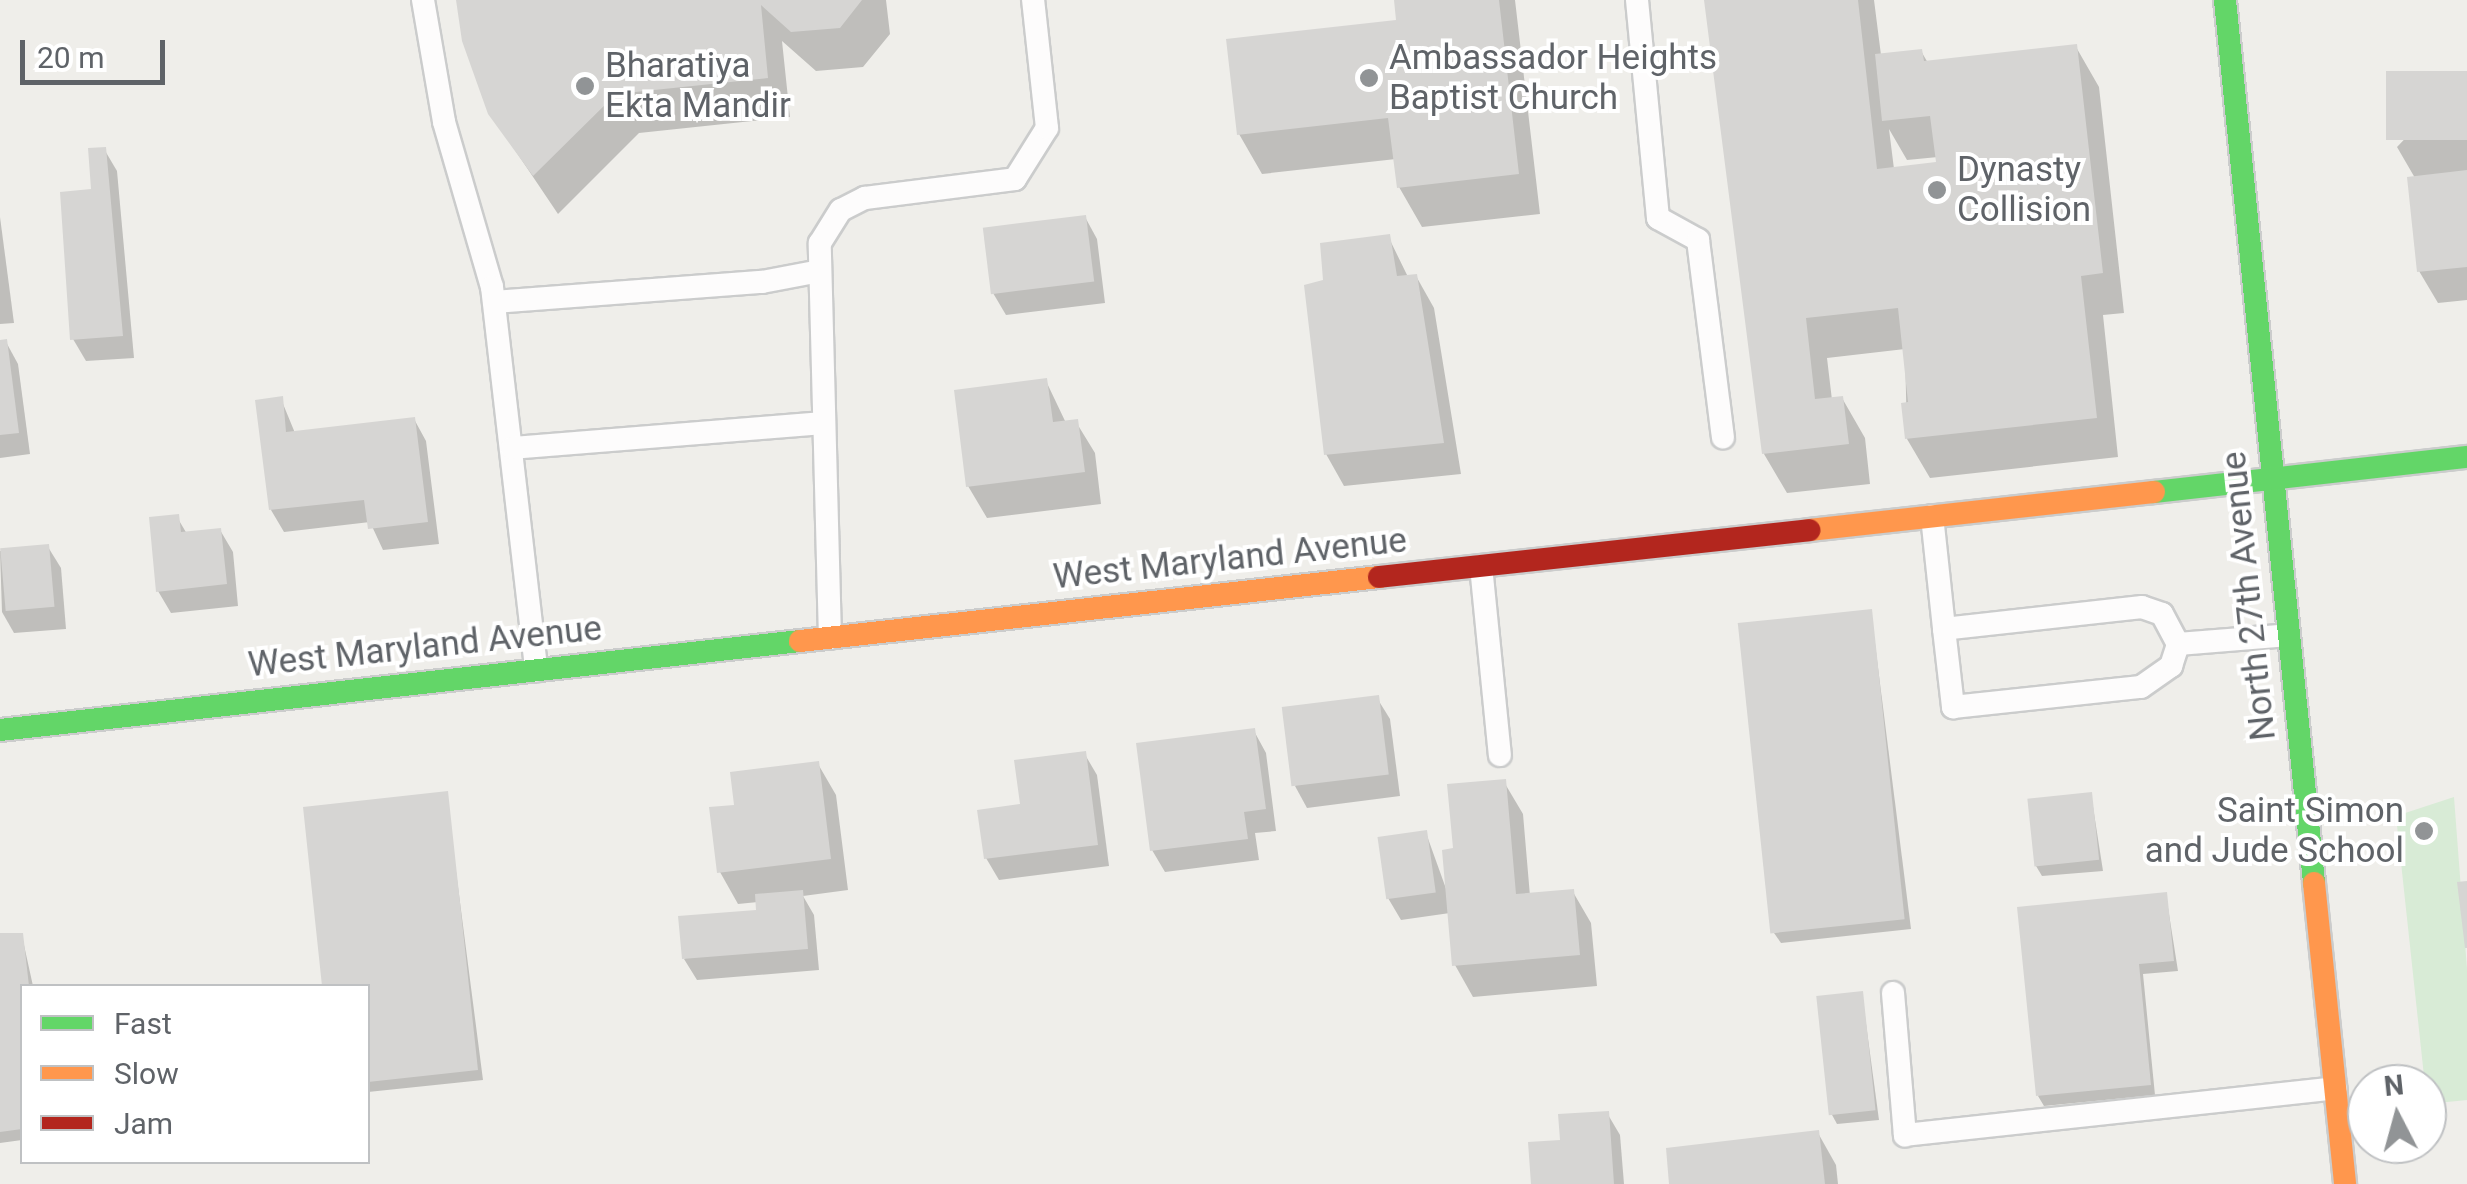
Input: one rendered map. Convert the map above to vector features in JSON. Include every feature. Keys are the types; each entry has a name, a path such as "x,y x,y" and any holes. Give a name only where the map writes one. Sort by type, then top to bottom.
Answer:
{"street":[{"name":"North 27th Avenue","path":"2225,0 2345,1184"},
{"name":"West Maryland Avenue","path":"0,730 2467,457"}],"lane":[{"path":"423,0 444,122 483,239 494,302 536,670"},
{"path":"830,638 820,243 841,210 865,198 1016,179 1047,128 1033,0"},
{"path":"1637,0 1658,218 1698,240 1722,437"},
{"path":"494,302 762,282 820,271"},
{"path":"512,448 822,423"},
{"path":"1932,516 1944,629 1953,707 2141,688 2171,666 2178,644 2162,614 2142,606 1944,629"},
{"path":"1481,566 1500,755"},
{"path":"2178,644 2289,635"},
{"path":"1893,993 1906,1135 2335,1088"}],"green space":[{"path":"2454,797 2467,969 2467,1100 2447,1102 2447,1064 2423,1064 2396,816"}],"building":[{"name":"Bharatiya Ekta Mandir","path":"456,0 862,0 840,28 791,32 761,5 768,78 616,94 533,176 488,114 462,41"},
{"name":"Ambassador Heights Baptist Church","path":"1394,0 1499,0 1519,174 1397,188 1388,118 1237,135 1226,39 1396,20"},
{"path":"1704,0 1858,0 1877,169 1936,162 1930,116 1882,121 1875,54 1922,49 1924,61 2077,44 2103,273 2081,276 2097,418 1905,439 1901,403 1908,402 1898,308 1806,318 1815,399 1843,396 1849,444 1762,454"},
{"path":"2386,71 2467,71 2467,140 2386,140"},
{"path":"106,147 123,336 70,340 60,192 91,189 88,148"},
{"path":"2467,170 2467,267 2417,272 2407,177"},
{"path":"1086,215 1094,282 991,294 983,228"},
{"path":"1390,234 1397,276 1417,274 1444,443 1324,455 1304,285 1323,280 1320,243"},
{"path":"7,339 19,433 0,435 0,340"},
{"path":"1047,378 1053,422 1078,419 1085,472 966,487 954,390"},
{"path":"283,396 286,432 415,417 428,522 368,529 364,500 269,510 255,400"},
{"path":"179,514 181,532 221,528 227,584 156,592 149,517"},
{"path":"49,544 54,607 6,611 0,548"},
{"path":"1872,609 1905,919 1770,933 1738,623"},
{"path":"1379,695 1389,774 1291,786 1282,707"},
{"path":"1255,728 1266,809 1244,812 1248,839 1150,851 1136,743"},
{"path":"1086,751 1098,845 984,859 977,810 1020,804 1014,760"},
{"path":"819,761 831,859 717,873 709,807 734,805 730,772"},
{"path":"1506,779 1516,894 1574,889 1580,955 1452,966 1442,850 1453,848 1447,784"},
{"path":"448,791 478,1070 370,1082 370,984 322,984 303,807"},
{"path":"2092,792 2099,860 2034,866 2027,799"},
{"path":"1427,830 1436,892 1386,899 1377,837"},
{"path":"2467,881 2467,948 2465,948 2457,882"},
{"path":"803,890 808,949 682,959 678,916 756,910 755,894"},
{"path":"2167,892 2174,961 2139,964 2151,1085 2036,1096 2017,907"},
{"path":"0,933 23,933 29,984 20,984 20,1129 0,1132"},
{"path":"1863,991 1876,1110 1829,1115 1816,996"},
{"path":"1609,1111 1614,1184 1531,1184 1528,1142 1560,1140 1558,1114"},
{"path":"1819,1130 1825,1184 1669,1184 1666,1148"}],"traffic: fast":[{"path":"2225,0 2314,883"},
{"path":"2154,492 2467,457"},
{"path":"0,730 800,641"}],"traffic: slow":[{"path":"1809,530 2154,492"},
{"path":"800,641 1379,577"},
{"path":"2314,883 2345,1184"}],"traffic: jam":[{"path":"1379,577 1809,530"}],"place":[{"name":"Ambassador Heights Baptist Church","path":"1369,78"},
{"name":"Bharatiya Ekta Mandir","path":"585,86"},
{"name":"Dynasty Collision","path":"1937,190"},
{"name":"Saint Simon and Jude School","path":"2424,831"}]}
